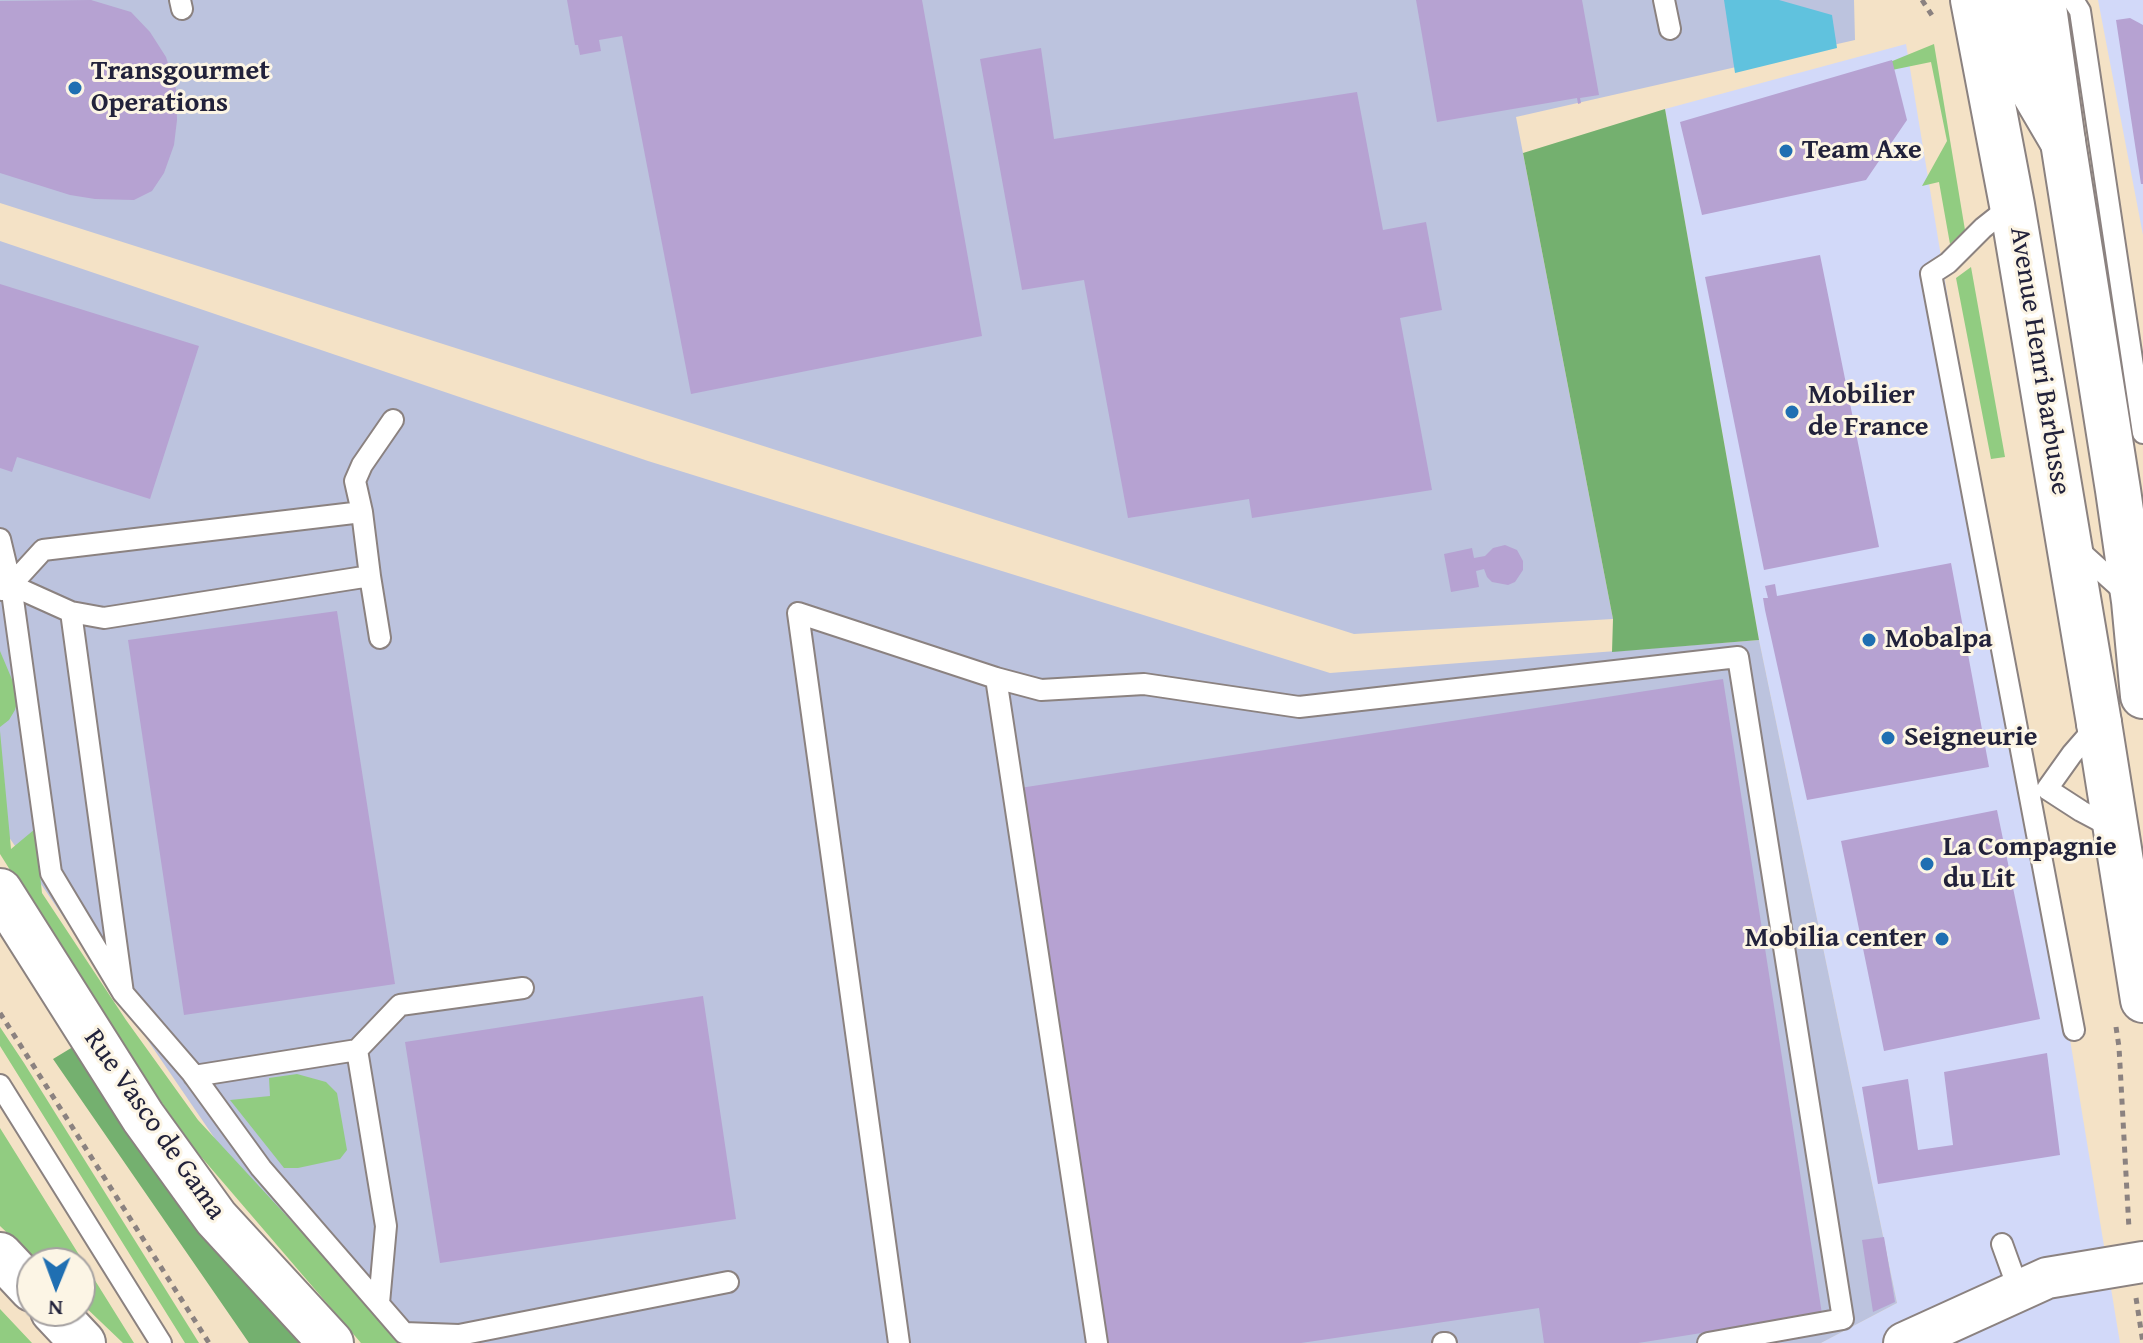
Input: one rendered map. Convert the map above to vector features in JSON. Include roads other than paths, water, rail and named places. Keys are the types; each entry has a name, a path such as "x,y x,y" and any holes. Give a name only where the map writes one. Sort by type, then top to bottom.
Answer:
{"main road":[{"name":"Avenue Henri Barbusse","path":"1973,0 2012,205 2143,1000"},
{"path":"2005,0 2016,62 2063,142"},
{"name":"Avenue Henri Barbusse","path":"2043,0 2063,142 2130,495 2143,696"},
{"name":"Rue Vasco de Gama","path":"0,891 143,1117 216,1218 331,1343"},
{"path":"0,1255 16,1272"},
{"path":"68,1327 83,1343"}],"street":[{"path":"1904,1343 2047,1278 2143,1262"}],"lane":[{"path":"1664,0 1670,29"},
{"path":"2073,0 2080,11 2143,433"},
{"path":"2012,205 1983,228 1948,263 1931,274 2038,790 2074,1030"},
{"path":"380,638 355,481 362,465 393,420"},
{"path":"6,588 43,550 362,512"},
{"path":"0,539 51,873 123,993 194,1076 261,1168 404,1333 459,1335 728,1282"},
{"path":"2068,541 2138,599"},
{"path":"6,588 71,612 104,618 370,576"},
{"path":"71,612 123,993"},
{"path":"899,1343 798,613 1041,690 1144,684 1299,707 1738,657 1843,1319 1708,1343"},
{"path":"996,678 1097,1343"},
{"path":"2038,790 2099,723"},
{"path":"2038,790 2116,830"},
{"path":"194,1076 357,1050 400,1005 523,988"},
{"path":"357,1050 386,1226 379,1303"},
{"path":"0,1085 161,1343"},
{"path":"2002,1244 2019,1291"}],"water":[{"path":"1724,0 1779,0 1832,15 1837,48 1735,73"}],"place":[{"name":"Transgourmet Operations","path":"75,88"},
{"name":"Team Axe","path":"1786,151"},
{"name":"Mobilier de France","path":"1792,412"},
{"name":"Mobalpa","path":"1869,640"},
{"name":"Seigneurie","path":"1888,738"},
{"name":"La Compagnie du Lit","path":"1927,864"},
{"name":"Mobilia center","path":"1942,939"}]}
